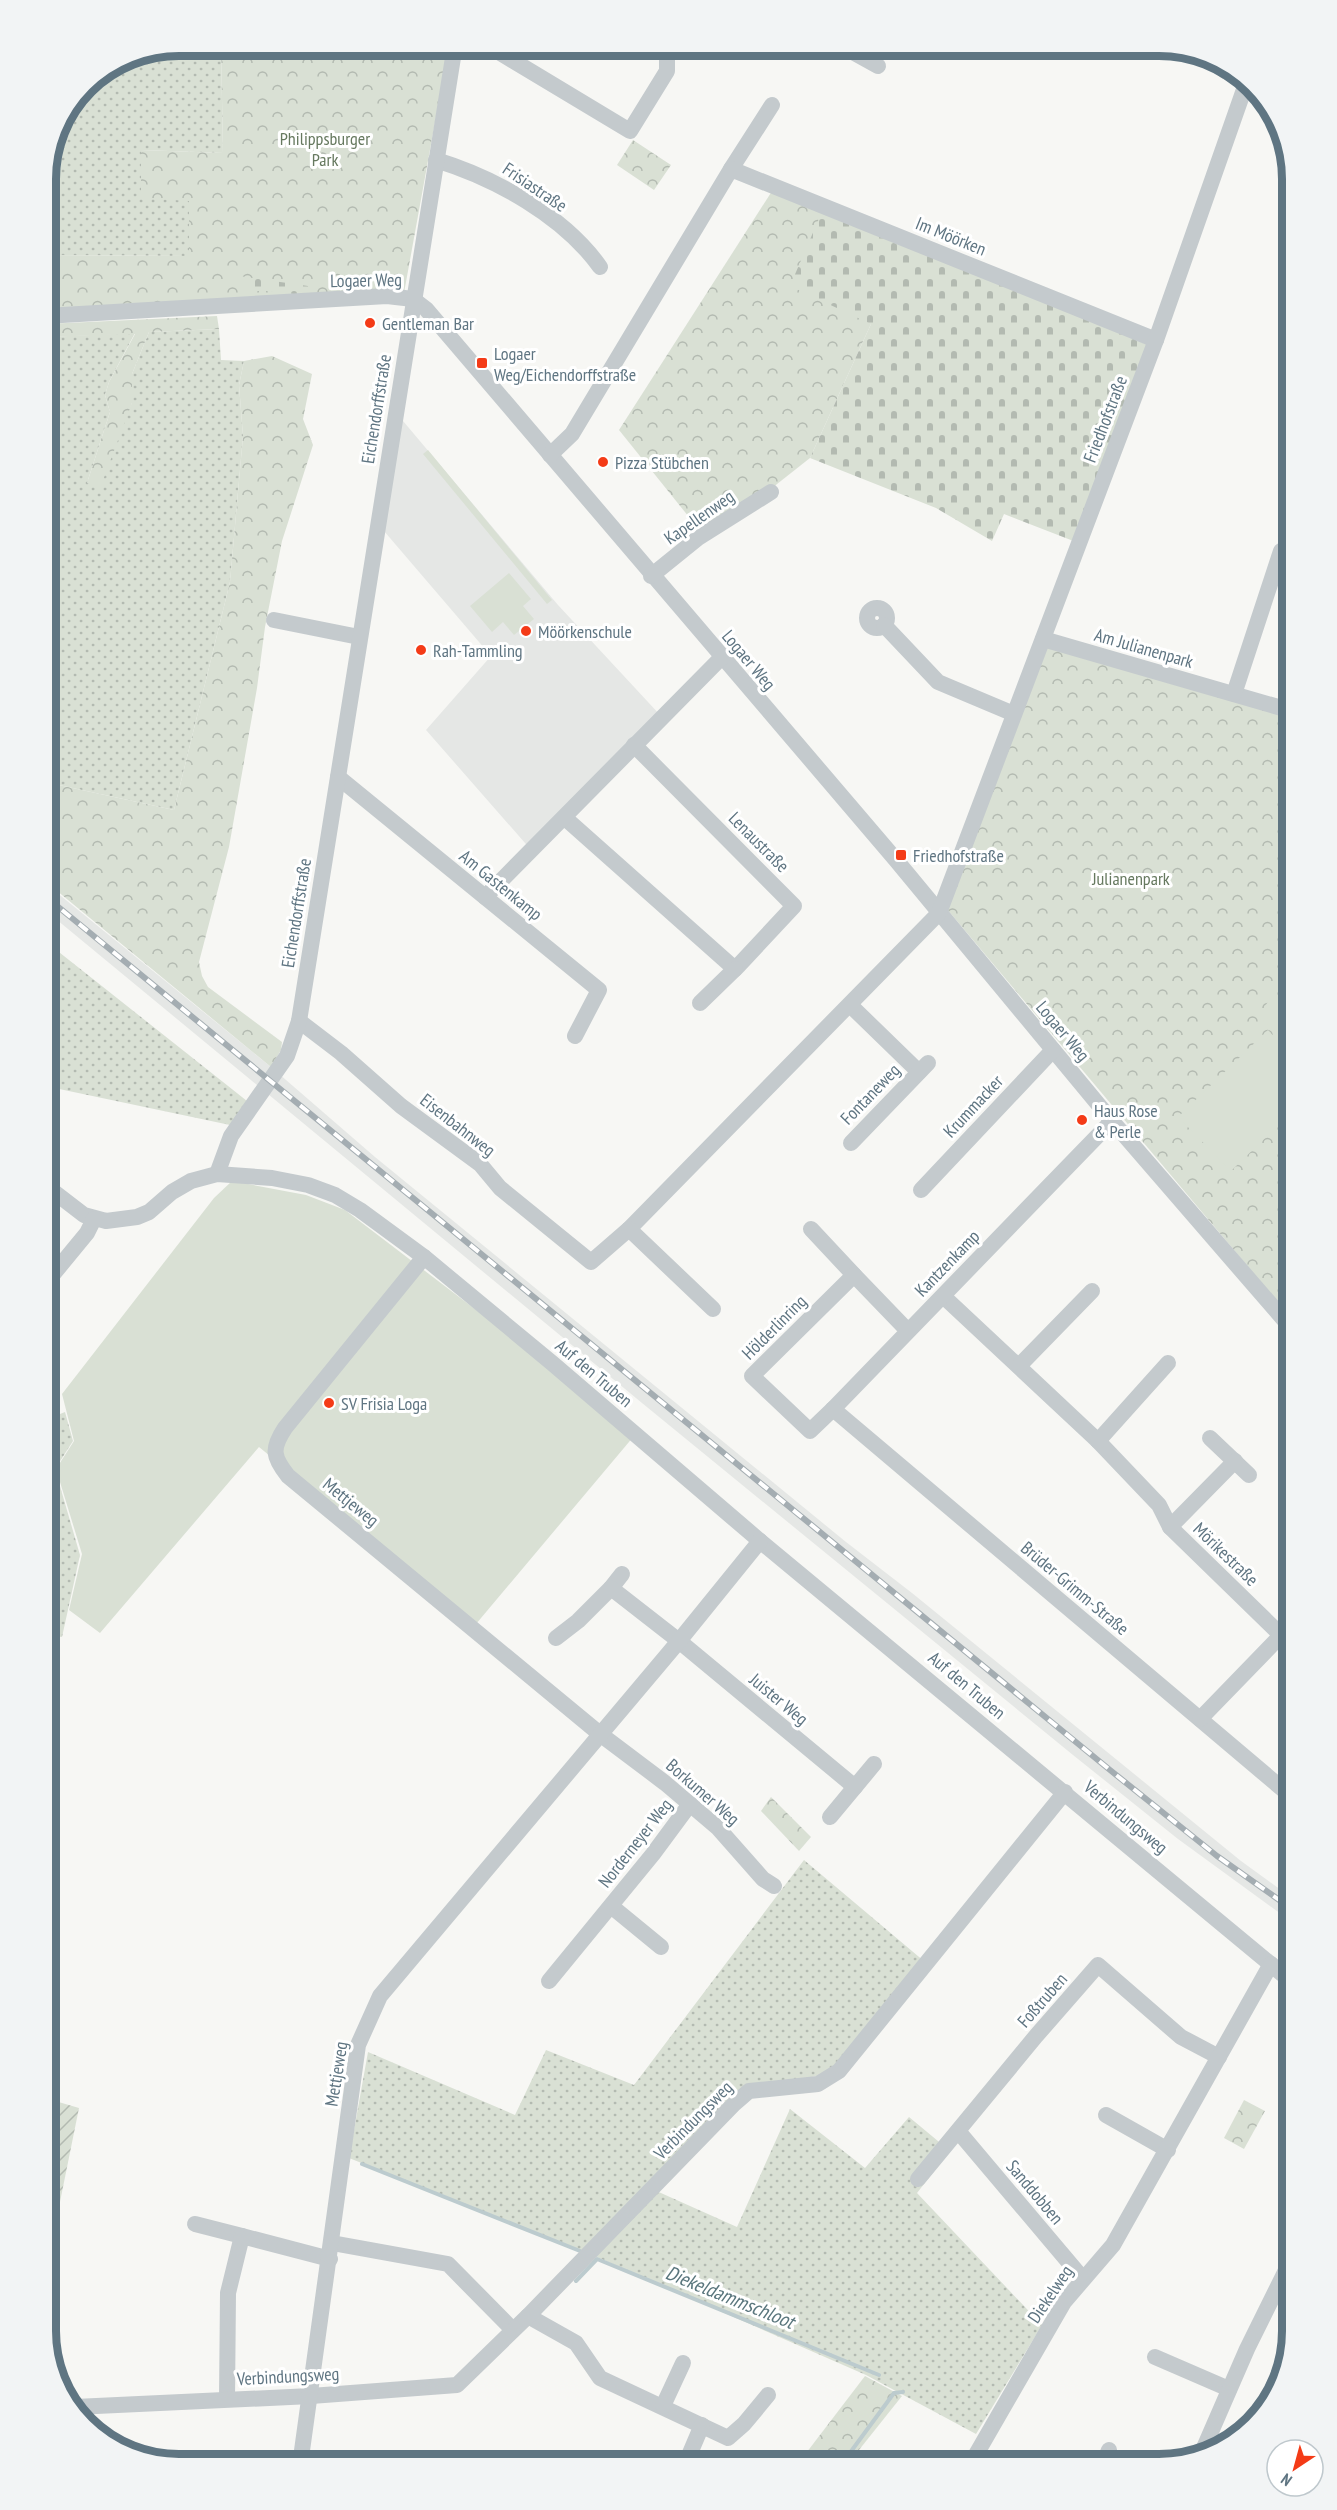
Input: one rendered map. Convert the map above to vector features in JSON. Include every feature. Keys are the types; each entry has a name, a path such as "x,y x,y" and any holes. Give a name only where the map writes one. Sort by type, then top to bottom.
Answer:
{"street":[{"name":"Eichendorffstraße","path":"217,1174 231,1136 287,1056 299,1022 453,56"},
{"path":"505,56 630,131 667,71 667,56"},
{"path":"860,56 878,66"},
{"name":"Friedhofstraße","path":"591,1262 629,1229 939,913 1156,340 1244,89"},
{"path":"550,456 572,434 772,105"},
{"name":"Frisiastraße","path":"436,160 466,169 505,187 555,222 587,249 600,267"},
{"name":"Im Möörken","path":"731,169 1156,340"},
{"name":"Logaer Weg","path":"56,315 387,296 413,299 439,322 1112,1121 1282,1317"},
{"name":"Kapellenweg","path":"651,576 698,538 771,492"},
{"path":"1234,694 1281,551"},
{"path":"274,620 359,637"},
{"path":"884,625 938,682 1014,714"},
{"name":"Am Julianenpark","path":"1043,639 1282,708"},
{"path":"485,897 722,657"},
{"name":"Lenaustraße","path":"634,745 794,906 700,1003"},
{"name":"Am Gastenkamp","path":"338,777 599,990 575,1036"},
{"path":"565,818 735,969"},
{"name":"Fontaneweg","path":"850,1005 923,1067 851,1143"},
{"name":"Eisenbahnweg","path":"299,1022 341,1053 401,1106 480,1164 500,1188 591,1262"},
{"name":"Krummacker","path":"921,1190 1053,1050"},
{"name":"Kantzenkamp","path":"810,1431 1112,1121"},
{"name":"Auf den Truben","path":"94,1220 106,1221 137,1217 149,1212 172,1192 191,1181 217,1174 272,1178 321,1189 360,1210 424,1257 552,1363 759,1541 1065,1792"},
{"path":"56,1193 94,1220 87,1233 56,1271"},
{"path":"629,1229 713,1309"},
{"path":"811,1229 908,1331"},
{"name":"Mettjeweg","path":"424,1257 285,1428 274,1451 278,1464 288,1476 600,1734"},
{"name":"Hölderlinring","path":"810,1431 752,1376 854,1275"},
{"path":"1019,1366 1092,1291"},
{"name":"Mörikestraße","path":"943,1296 1098,1442 1159,1504 1170,1527 1282,1625"},
{"path":"1098,1442 1168,1363"},
{"name":"Brüder-Grimm-Straße","path":"833,1409 1282,1789"},
{"path":"1210,1438 1249,1475"},
{"name":"Mörikestraße","path":"1170,1527 1235,1461"},
{"name":"Mettjeweg","path":"302,2454 358,2045 380,1996 679,1641 759,1541"},
{"path":"555,1638 578,1621 622,1574"},
{"name":"Juister Weg","path":"611,1588 679,1641 855,1787"},
{"path":"1200,1719 1282,1633"},
{"name":"Borkumer Weg","path":"600,1734 718,1828 763,1879 774,1886"},
{"path":"830,1817 874,1764"},
{"name":"Verbindungsweg","path":"81,2407 311,2396 457,2385 749,2091 818,2084 839,2072 1065,1792 1282,1973"},
{"name":"Norderneyer Weg","path":"549,1981 690,1804"},
{"name":"Norderneyer Weg","path":"611,1906 661,1947"},
{"name":"Diekelweg","path":"976,2454 1064,2302 1113,2245 1271,1964"},
{"name":"Foßtruben","path":"918,2179 1098,1965 1181,2037 1219,2057"},
{"path":"1106,2115 1168,2150"},
{"name":"Sanddobben","path":"958,2131 1083,2279"},
{"path":"195,2224 242,2236 331,2251 448,2264 513,2330"},
{"path":"227,2399 228,2293 242,2236"},
{"path":"1205,2445 1229,2389 1282,2279"},
{"path":"528,2316 576,2343 600,2378 728,2438 744,2424 768,2395"},
{"path":"1155,2357 1229,2389"},
{"path":"663,2406 683,2363"},
{"path":"690,2454 702,2425"}],"shaded area":[{"name":"Möörkenschule","path":"398,415 558,605 661,716 532,851 426,730 491,656 384,531"},
{"path":"56,892 271,1067 375,1157 846,1542 1241,1861 1282,1891 1282,1915 1178,1839 642,1403 56,919"}],"green space":[{"path":"221,56 223,153 141,150 189,200 189,256 56,255 58,154 65,131 76,110 91,91 110,76 131,65 154,58"},
{"name":"Philippsburger Park","path":"221,56 447,56 404,293 56,311 56,255 189,256 189,201 141,198 141,150 223,153"},
{"path":"633,140 671,165 654,190 617,165"},
{"path":"774,188 824,207 871,324 810,458 772,488 701,532 619,430"},
{"path":"824,207 1148,345 1076,542 1004,514 992,541 936,508 810,458 871,324 790,286"},
{"path":"239,276 308,286 309,296 271,291 241,291"},
{"path":"217,316 219,329 149,332 132,374 132,403 100,488 87,483 110,412 105,395 109,382 135,334 56,337 56,323"},
{"path":"219,329 221,360 244,361 239,385 243,436 230,582 174,810 56,784 56,337 135,333 109,382 105,395 110,412 87,483 132,403 132,374 149,332"},
{"path":"272,356 312,374 303,419 313,445 282,541 265,627 257,688 229,847 199,962 202,976 208,987 282,1042 281,1050 271,1067 56,890 56,784 174,810 230,582 243,436 239,385 244,361"},
{"path":"428,450 552,600 547,604 423,454"},
{"path":"509,573 531,599 523,606 534,619 514,635 503,622 492,632 470,606"},
{"name":"Julianenpark","path":"1046,644 1282,712 1282,1307 946,908"},
{"path":"56,950 247,1101 230,1125 56,1088"},
{"path":"1271,997 1282,1005 1282,1034 1258,1017"},
{"path":"1268,1030 1282,1045 1282,1122 1231,1171 1178,1117"},
{"name":"SV Frisia Loga","path":"232,1181 306,1195 345,1210 547,1364 634,1436 476,1624 259,1447 100,1633 69,1610 82,1554 56,1469 74,1441 62,1394 214,1198"},
{"path":"65,1412 73,1441 56,1467 56,1416"},
{"path":"56,1472 80,1555 62,1637 56,1636"},
{"path":"771,1797 811,1837 799,1851 761,1811"},
{"path":"804,1860 925,1962 839,2071 749,2091 652,2189 737,2227 790,2109 865,2168 909,2117 950,2151 917,2193 1042,2325 976,2434 866,2375 590,2254 349,2158 368,2052 515,2115 546,2050 634,2085"},
{"path":"1244,2100 1265,2111 1244,2149 1224,2138"},
{"path":"56,2101 79,2108 56,2222"},
{"path":"865,2376 902,2396 856,2454 805,2454"}],"waterway":[{"path":"362,2164 580,2251"},
{"name":"Diekeldammschloot","path":"576,2281 597,2259 879,2375"},
{"name":"Diekeldammschloot","path":"849,2454 894,2393 903,2392"}],"railway":[{"path":"56,905 1110,1770 1217,1856 1282,1902"}],"place":[{"name":"Gentleman Bar","path":"370,323"},
{"name":"Logaer Weg/Eichendorffstraße","path":"482,363"},
{"name":"Pizza Stübchen","path":"603,462"},
{"name":"Möörkenschule","path":"526,631"},
{"name":"Rah-Tammling","path":"421,650"},
{"name":"Friedhofstraße","path":"901,855"},
{"name":"Haus Rose & Perle","path":"1082,1120"},
{"name":"SV Frisia Loga","path":"329,1403"}]}
